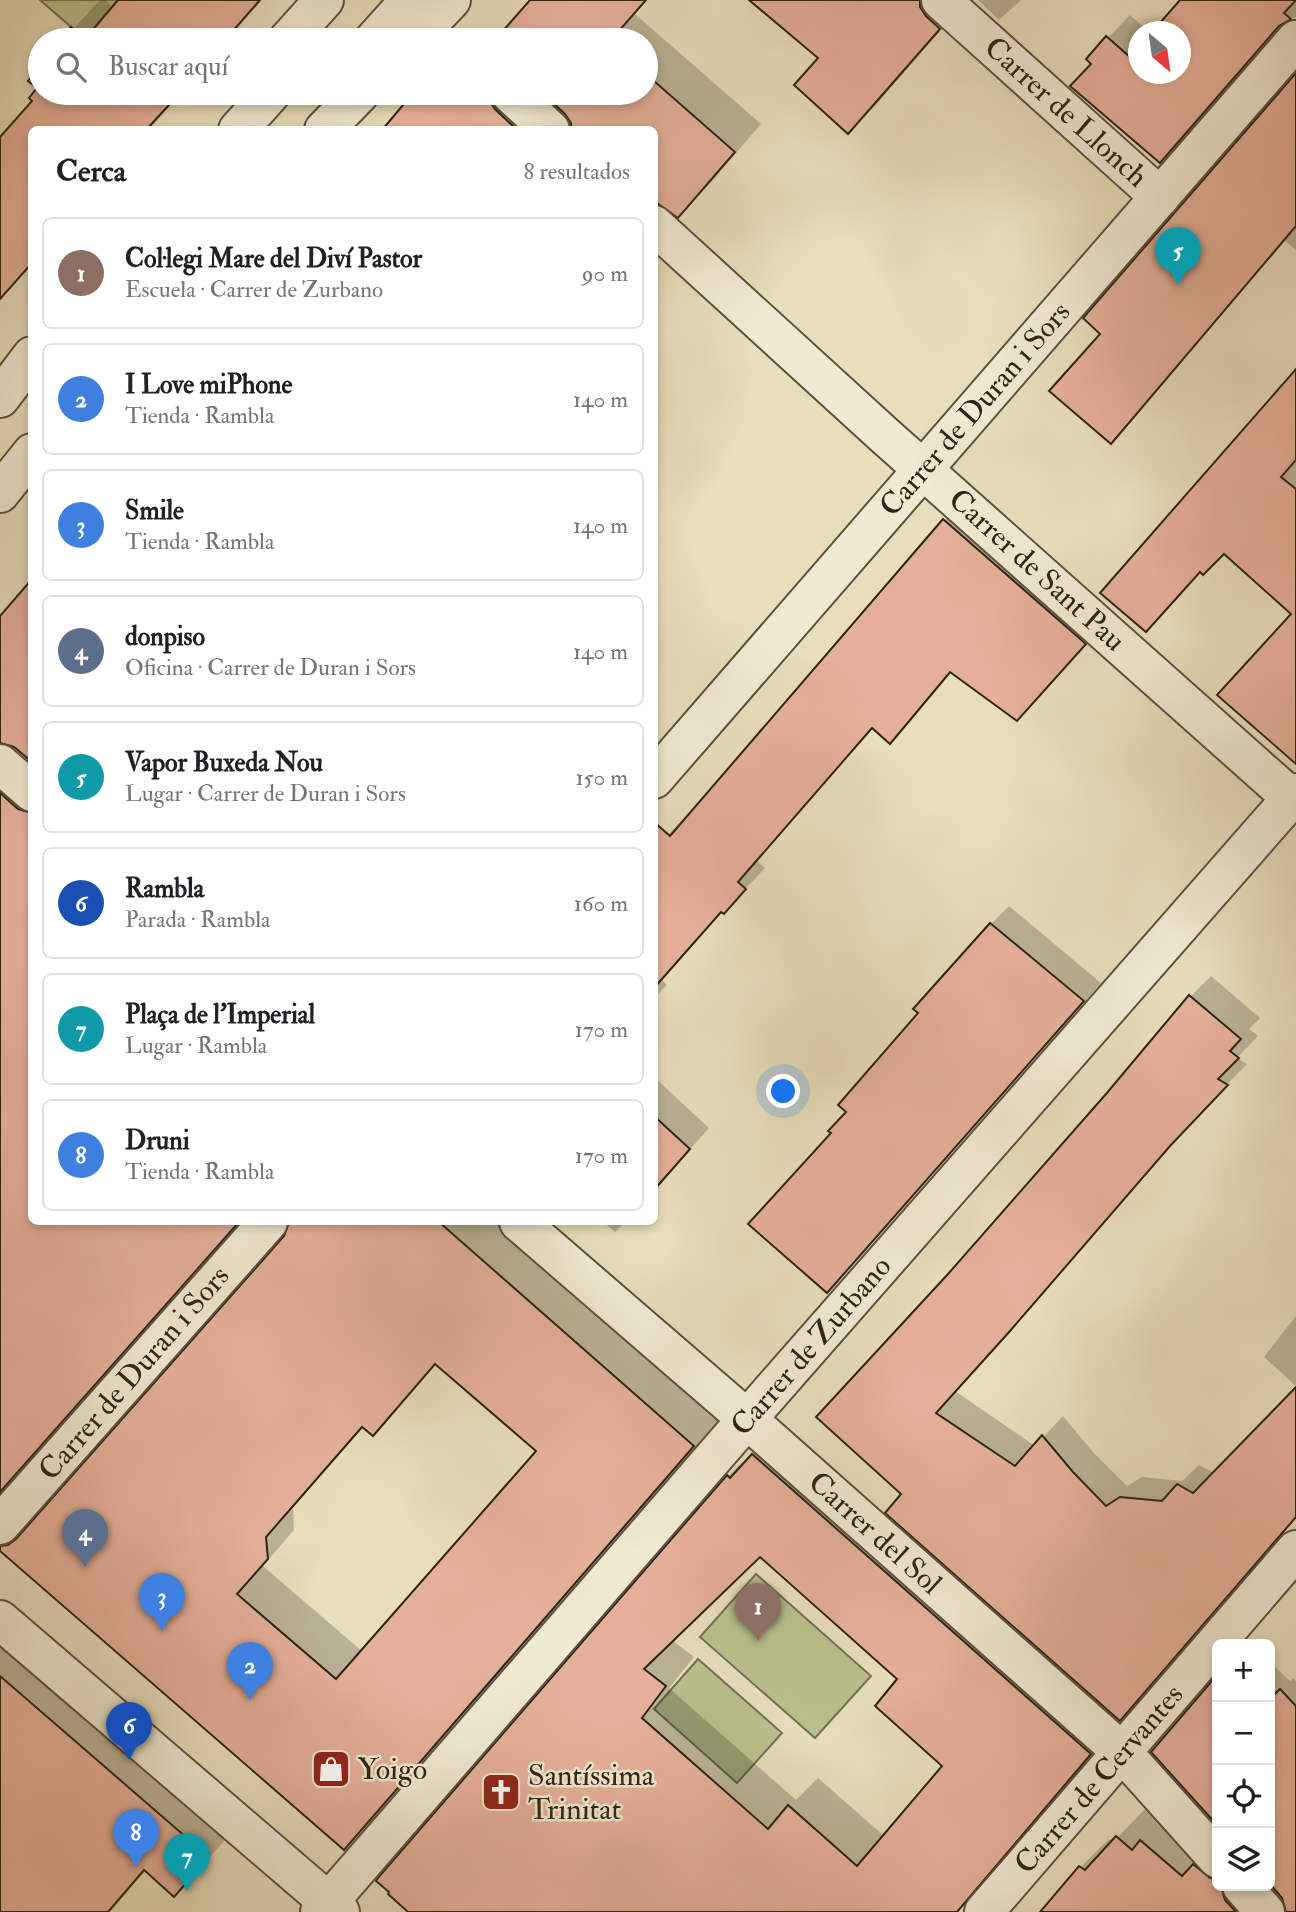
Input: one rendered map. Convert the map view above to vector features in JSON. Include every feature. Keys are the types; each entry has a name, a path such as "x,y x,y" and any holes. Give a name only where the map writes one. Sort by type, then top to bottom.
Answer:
{"street":[{"path":"299,28 324,0"},
{"path":"329,28 354,0"},
{"name":"Carrer de Llonch","path":"941,0 1160,197"},
{"path":"409,28 432,20"},
{"name":"Carrer de Duran i Sors","path":"658,774 1296,40"},
{"path":"222,126 241,105"},
{"path":"231,126 244,105"},
{"path":"242,126 260,105"},
{"path":"299,126 317,105"},
{"path":"328,126 348,105"},
{"path":"523,105 546,126"},
{"name":"Carrer de Sant Pau","path":"658,229 883,434 1295,798"},
{"path":"0,398 18,363"},
{"path":"0,493 25,450"},
{"path":"0,764 28,788"},
{"name":"Carrer de Zurbano","path":"330,1909 747,1419 1295,798"},
{"name":"Carrer de Duran i Sors","path":"0,1525 265,1225"},
{"name":"Carrer del Sol","path":"522,1225 747,1419 1122,1752 1212,1852"},
{"name":"Carrer de Cervantes","path":"984,1912 1296,1550"},
{"path":"0,1620 330,1909"},
{"path":"1246,1891 1265,1912"}],"green space":[{"path":"40,0 118,0 94,28 72,28"},
{"path":"756,1574 871,1676 815,1738 700,1637"},
{"path":"698,1659 782,1733 737,1783 654,1709"}],"building":[{"path":"118,0 260,0 236,28 94,28"},
{"path":"530,0 646,0 622,28 506,28"},
{"path":"749,0 920,0 920,7 926,16 940,29 848,134 794,85 818,58"},
{"path":"1180,0 1296,0 1284,13 1291,19 1279,26 1160,163 1070,86 1091,64 1086,59 1106,36 1128,55 1128,84 1191,84 1191,21 1162,21"},
{"path":"1296,73 1296,226 1111,444 1049,391 1100,334 1083,318"},
{"path":"658,85 735,152 678,218 658,204 658,126 571,126 565,114 555,105 658,105"},
{"path":"28,105 169,105 150,126 28,126 28,268 0,299 0,137"},
{"path":"403,105 492,105 513,126 385,126"},
{"path":"1296,369 1296,460 1281,477 1296,489 1296,764 1217,695 1291,614 1224,554 1203,575 1200,572 1146,632 1100,593"},
{"path":"943,519 1086,644 1017,721 950,672 890,744 872,728 738,882 746,889 724,914 721,912 658,983 658,826 670,836"},
{"path":"28,584 28,759 14,747 0,743 0,616"},
{"path":"0,793 18,809 28,812 28,1225 236,1225 0,1492"},
{"path":"990,923 1084,1001 827,1293 748,1224 831,1133 828,1131 846,1112 838,1105 918,1013 913,1009"},
{"path":"1189,995 1241,1039 1230,1051 1239,1058 1218,1079 1228,1085 1170,1146 936,1413 1015,1466 1042,1435 1106,1506 1120,1497 1162,1501 1177,1484 1193,1493 1296,1387 1296,1517 1120,1721 885,1513 901,1494 816,1417 948,1274"},
{"path":"658,1120 690,1149 658,1185"},
{"path":"288,1225 442,1225 694,1446 344,1850 0,1551 0,1546 8,1545 284,1236","holes":["435,1364 536,1451 336,1679 237,1594 268,1559 266,1537 362,1427 373,1436"]},
{"path":"752,1454 1091,1754 957,1912 408,1912 388,1894 377,1879 727,1475 730,1478","holes":["760,1557 897,1679 875,1706 942,1766 857,1866 788,1805 768,1829 642,1718 666,1686 644,1669"]},
{"path":"0,1676 209,1857 174,1897 144,1870 108,1912 0,1912"},
{"path":"1212,1681 1212,1819 1151,1752"},
{"path":"1280,1689 1296,1706 1296,1912 1286,1912 1282,1898 1275,1890 1275,1694"},
{"path":"1116,1836 1132,1850 1140,1840 1182,1876 1193,1864 1212,1878 1212,1891 1222,1891 1225,1900 1236,1912 1040,1912 1079,1866 1085,1870"}],"place":[{"name":"Vapor Buxeda Nou","path":"1178,285"},
{"name":"donpiso","path":"85,1567"},
{"name":"Smile","path":"162,1631"},
{"name":"Col·legi Mare del Diví Pastor","path":"758,1641"},
{"name":"I Love miPhone","path":"250,1700"},
{"name":"Rambla","path":"129,1760"},
{"name":"Yoigo","path":"331,1769"},
{"name":"Santíssima Trinitat","path":"501,1792"},
{"name":"Druni","path":"136,1867"},
{"name":"Plaça de l'Imperial","path":"187,1891"}]}
